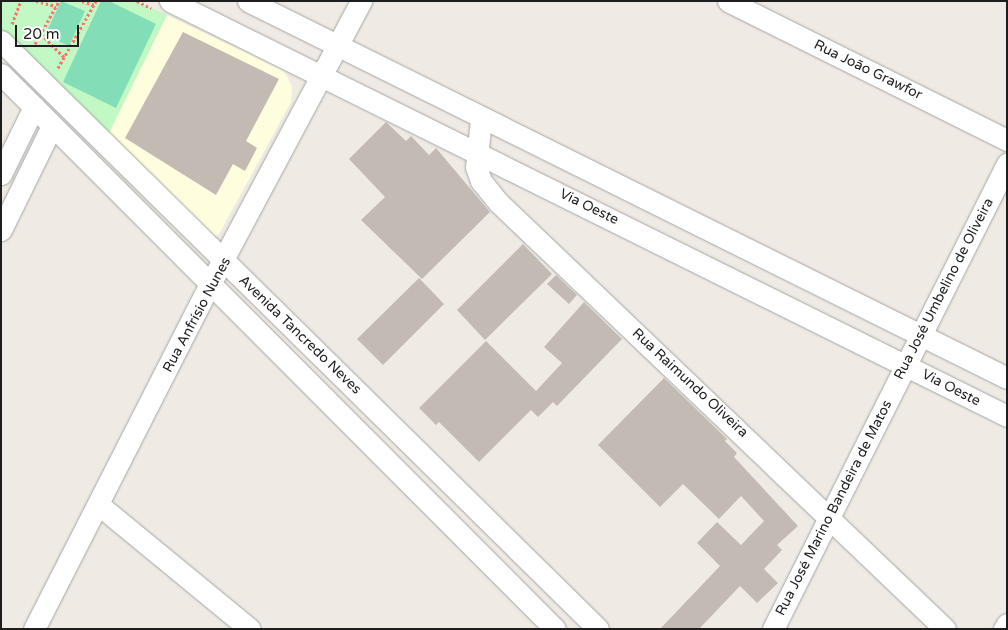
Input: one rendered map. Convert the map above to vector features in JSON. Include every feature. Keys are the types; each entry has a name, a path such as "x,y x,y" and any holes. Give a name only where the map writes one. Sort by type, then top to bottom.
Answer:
{"street":[{"name":"Via Oeste","path":"170,1 321,74 1007,416"},
{"path":"248,1 338,44 481,119 1007,378"},
{"name":"Rua Anfrísio Nunes","path":"34,629 210,284 224,262 361,1"},
{"name":"Rua João Grawfor","path":"728,1 1007,140"},
{"name":"Avenida Tancredo Neves","path":"6,34 224,262 598,629"},
{"name":"Avenida Tancredo Neves","path":"1,74 555,629"},
{"path":"1,174 34,106"},
{"name":"Rua Raimundo Oliveira","path":"481,119 475,151 481,181 499,203 829,515 945,629"},
{"path":"1,230 52,126"},
{"name":"Rua José Umbelino de Oliveira","path":"894,387 1007,164"},
{"name":"Rua José Marino Bandeira de Matos","path":"773,629 894,387"},
{"path":"98,505 250,629"},
{"path":"1004,629 1007,624"}],"path":[{"path":"6,34 22,1"},
{"path":"36,1 56,6"},
{"path":"33,48 59,1"},
{"path":"56,72 95,3 82,1"},
{"path":"41,34 64,57"}],"shaded area":[{"path":"167,15 284,71 292,86 291,102 219,234 214,237 108,135"}],"green space":[{"path":"1,1 137,1 167,15 108,135 1,31"},
{"path":"61,1 85,11 69,46 45,35"},
{"path":"101,1 109,1 156,24 116,108 63,82"}],"building":[{"path":"183,32 279,79 246,141 257,148 245,171 233,164 216,195 125,138"},
{"path":"386,122 406,141 411,136 429,155 436,148 490,212 422,279 361,220 385,197 349,159"},
{"path":"523,244 552,274 485,340 457,310"},
{"path":"556,275 577,295 569,304 547,284"},
{"path":"419,278 444,304 383,365 357,339"},
{"path":"584,302 622,339 557,406 553,402 538,417 531,410 479,462 439,422 436,425 419,408 486,341 536,391 562,363 544,347"},
{"path":"664,378 727,439 725,441 737,453 734,457 798,526 777,545 782,550 764,569 778,583 757,603 740,586 699,629 660,629 720,566 697,543 717,522 741,545 764,521 741,496 719,519 683,484 660,507 598,445"}]}
